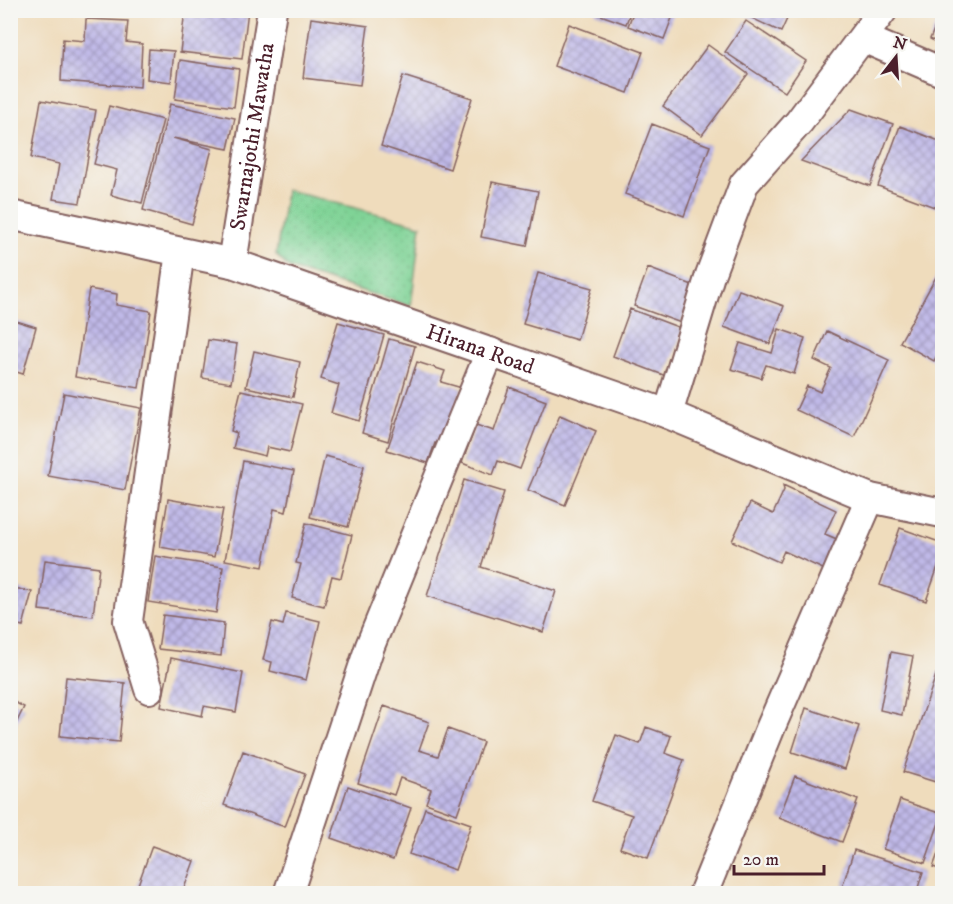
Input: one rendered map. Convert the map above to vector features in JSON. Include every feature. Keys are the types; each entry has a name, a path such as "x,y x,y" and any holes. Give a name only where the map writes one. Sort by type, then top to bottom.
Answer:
{"street":[{"name":"Swarnajothi Mawatha","path":"232,264 272,10"},
{"path":"668,414 710,275 744,184 799,122 883,10"},
{"path":"862,38 942,72"},
{"name":"Hirana Road","path":"10,215 232,264 668,414 870,498 942,513"},
{"path":"149,689 128,621 180,252"},
{"path":"288,894 370,646 490,352"},
{"path":"703,894 770,729 870,498"}],"green space":[{"path":"286,190 421,225 411,306 289,268 276,255"}],"building":[{"path":"185,10 248,10 242,59 180,52"},
{"path":"596,10 631,10 626,24 595,13"},
{"path":"634,10 675,10 664,39 628,26"},
{"path":"735,10 791,10 781,32"},
{"path":"942,10 942,45 930,39"},
{"path":"311,18 368,26 360,85 303,78"},
{"path":"86,19 128,21 126,42 142,44 140,87 61,81 63,39 85,41"},
{"path":"746,21 806,61 785,92 725,52"},
{"path":"569,24 643,52 628,93 554,66"},
{"path":"708,45 748,74 702,135 663,106"},
{"path":"149,49 174,51 171,82 147,79"},
{"path":"180,60 239,69 234,107 175,99"},
{"path":"403,76 472,98 450,169 381,146"},
{"path":"41,100 96,110 80,203 53,199 59,164 31,158"},
{"path":"170,104 235,118 228,149 173,138 212,149 192,224 143,210"},
{"path":"109,106 163,120 142,203 111,195 117,170 94,164"},
{"path":"851,109 893,124 870,186 801,161"},
{"path":"652,124 710,146 684,216 625,194"},
{"path":"900,126 942,142 942,192 937,208 878,186"},
{"path":"492,182 538,191 527,246 481,237"},
{"path":"648,268 695,286 681,323 634,306"},
{"path":"538,273 592,288 577,340 523,324"},
{"path":"937,275 942,278 942,346 934,361 900,342"},
{"path":"89,289 117,294 116,305 151,311 139,388 75,377"},
{"path":"739,290 784,306 770,344 724,327"},
{"path":"630,309 683,329 666,376 613,356"},
{"path":"10,319 36,327 23,374 10,370"},
{"path":"338,322 384,335 359,421 331,413 339,385 321,379"},
{"path":"779,329 805,338 794,374 766,365 761,378 731,369 740,343 772,353"},
{"path":"827,331 889,360 854,437 796,410 807,386 820,392 831,368 814,360"},
{"path":"389,339 415,346 388,441 362,433"},
{"path":"208,340 237,344 231,383 202,378"},
{"path":"254,351 300,362 293,397 246,387"},
{"path":"417,362 445,371 441,382 462,388 443,445 435,443 428,463 387,450"},
{"path":"509,387 546,401 520,469 498,461 493,475 462,463 476,425 494,431"},
{"path":"241,390 302,404 290,452 267,447 265,456 233,448 237,433 231,431"},
{"path":"64,393 141,408 125,490 48,476"},
{"path":"560,415 596,431 565,505 528,490"},
{"path":"325,456 364,466 348,527 310,517"},
{"path":"243,461 294,471 286,512 274,509 263,567 225,560"},
{"path":"464,480 504,492 481,567 556,591 543,632 427,596"},
{"path":"783,485 836,510 825,534 839,540 825,570 784,551 779,562 732,541 750,503 773,514 784,490"},
{"path":"168,499 223,509 214,557 160,547"},
{"path":"306,523 352,535 341,578 332,576 324,606 292,598 301,564 296,563"},
{"path":"900,528 942,543 942,555 926,601 880,585"},
{"path":"155,556 223,567 216,613 148,602"},
{"path":"45,560 99,567 93,616 39,610"},
{"path":"10,587 32,592 23,626 10,623"},
{"path":"286,613 320,621 306,680 270,671 272,662 263,660 272,622 283,625"},
{"path":"163,615 224,623 221,656 158,649"},
{"path":"891,652 913,656 902,715 880,710"},
{"path":"171,658 243,673 236,712 204,706 202,716 161,707"},
{"path":"937,672 942,674 942,784 903,772"},
{"path":"66,677 125,683 119,742 60,736"},
{"path":"10,700 24,707 10,736"},
{"path":"384,706 429,722 419,750 438,756 448,729 483,742 457,814 426,803 431,789 400,778 394,795 358,783"},
{"path":"806,708 859,726 845,769 792,752"},
{"path":"646,727 671,736 665,753 684,760 648,858 620,848 632,815 592,801 616,735 640,744"},
{"path":"243,751 305,774 285,827 224,805"},
{"path":"795,776 858,800 842,842 779,818"},
{"path":"348,786 411,808 393,860 331,838"},
{"path":"900,800 942,814 925,863 883,849"},
{"path":"425,808 471,824 455,870 409,854"},
{"path":"942,843 942,870 933,867"},
{"path":"152,846 194,861 182,894 147,894 136,890"},
{"path":"854,850 923,872 916,894 840,894"}]}
